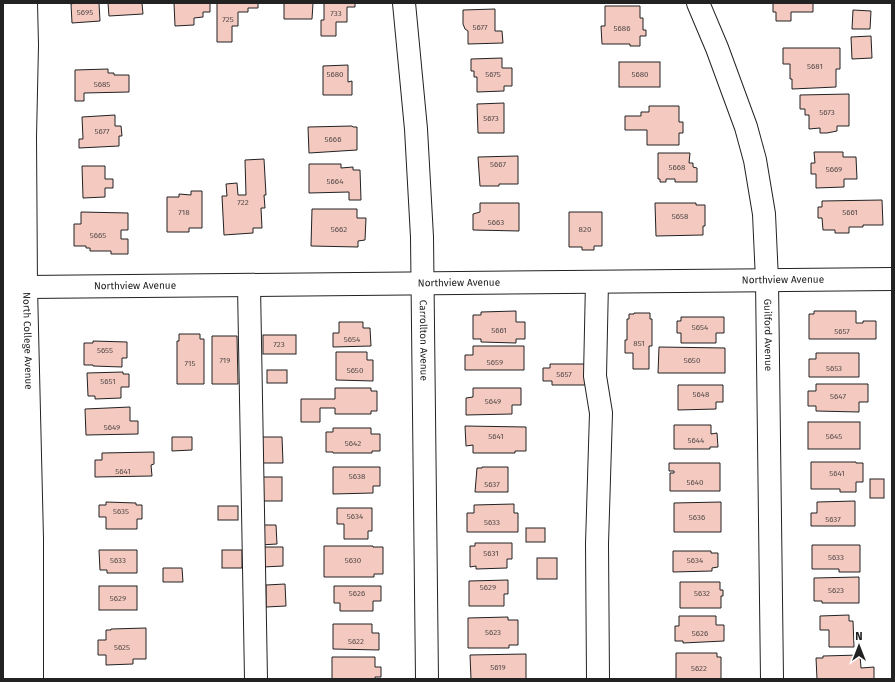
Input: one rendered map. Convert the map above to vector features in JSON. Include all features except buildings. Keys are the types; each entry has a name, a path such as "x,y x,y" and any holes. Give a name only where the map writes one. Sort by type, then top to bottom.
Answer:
{"street":[{"name":"North College Avenue","path":"10,3 18,679"},
{"name":"North College Avenue","path":"26,3 26,287 32,539 32,679"},
{"name":"Carrollton Avenue","path":"404,3 418,157 423,284 427,679"},
{"name":"Guilford Avenue","path":"698,3 717,48 740,110 755,160 764,214 767,280 772,679"},
{"name":"Northview Avenue","path":"26,287 892,279"},
{"path":"597,282 595,376 601,413 597,544 598,679"},
{"path":"249,286 256,679"},
{"path":"3,419 6,679"}]}
